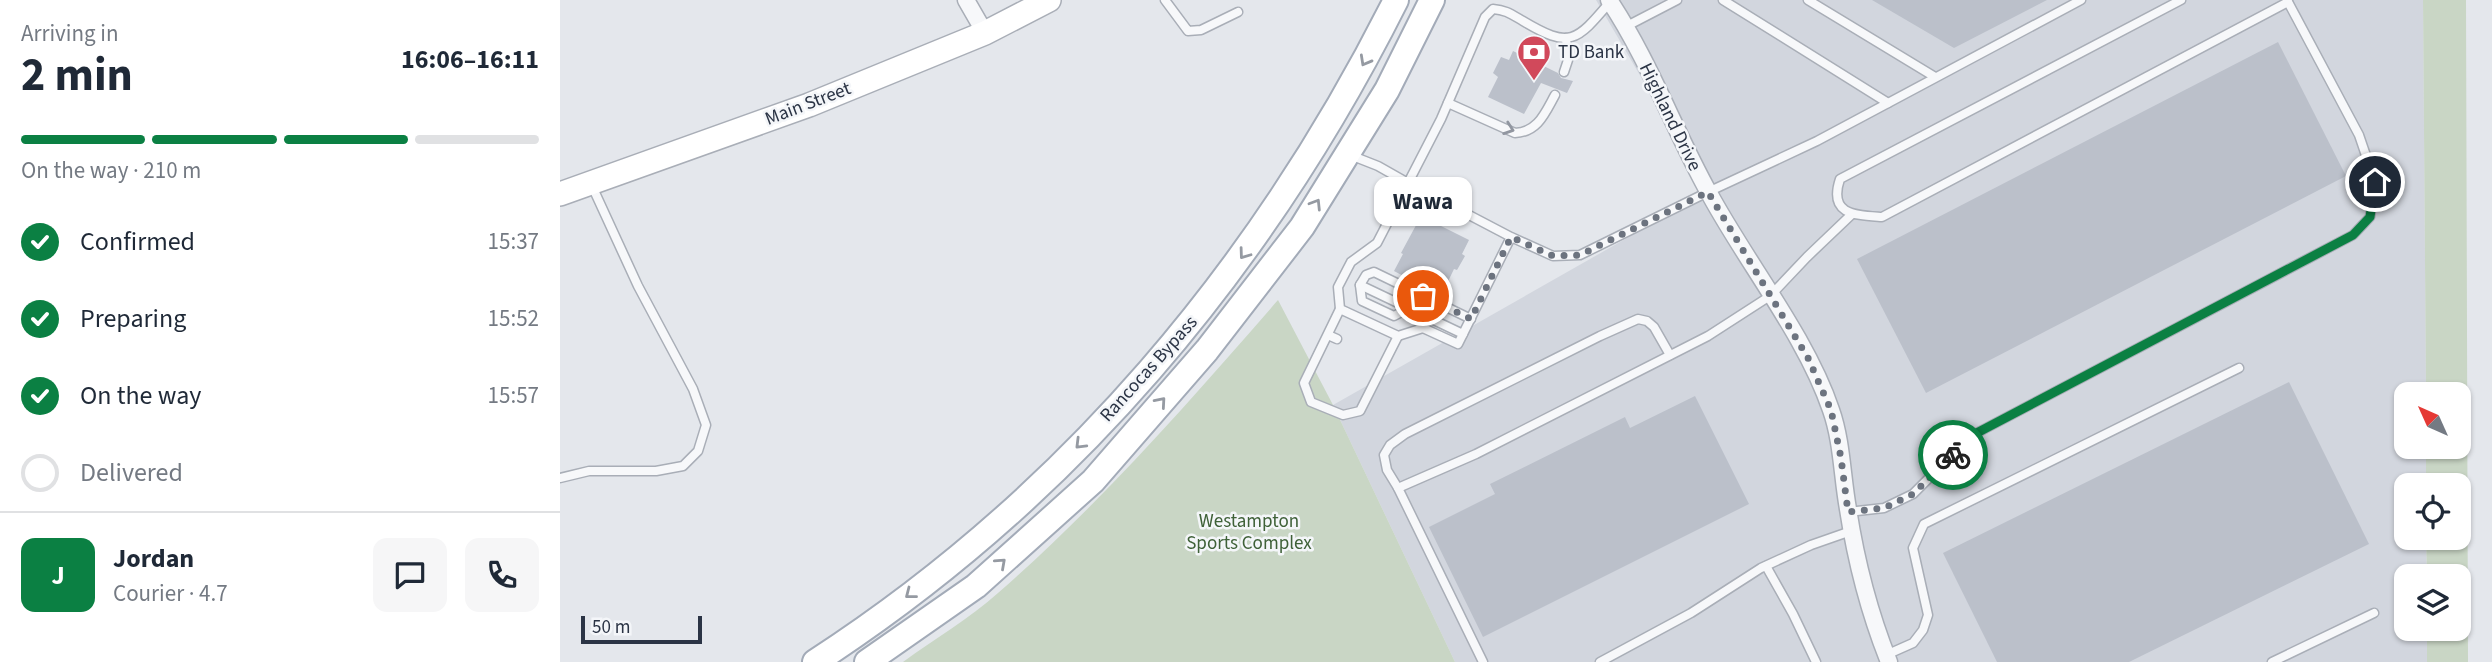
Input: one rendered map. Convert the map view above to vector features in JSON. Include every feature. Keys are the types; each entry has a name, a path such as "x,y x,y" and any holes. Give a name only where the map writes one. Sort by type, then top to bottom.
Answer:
{"main road":[{"name":"Rancocas Bypass","path":"815,662 907,596 1002,519 1143,379 1210,300 1269,218 1323,134 1396,0"},
{"name":"Rancocas Bypass","path":"867,662 976,586 1093,481 1215,339 1302,227 1387,90 1432,0"}],"street":[{"path":"966,0 985,33"},
{"name":"Main Street","path":"560,194 809,105 985,33 1049,0"},
{"name":"Highland Drive","path":"1609,1 1625,27 1708,192 1808,358 1831,410 1851,531 1865,590 1887,658"}],"lane":[{"path":"1165,0 1188,31 1201,30 1238,12"},
{"path":"1625,27 1677,0"},
{"path":"1723,0 1888,103"},
{"path":"1808,0 1936,77"},
{"path":"1347,154 1378,166 1511,237 1553,256 1580,255 1817,141 2081,0"},
{"path":"1848,512 1884,508 1913,494 1971,436 2353,235 2370,217 2375,182 2359,135 2288,1 1882,217 1852,215 1838,203 1836,191 1840,179 2181,0"},
{"path":"1398,336 1360,411 1343,415 1311,402 1304,383 1340,309 1338,287 1351,262 1377,243 1448,103 1485,17 1493,9 1508,10 1559,39 1574,37 1592,23 1609,1"},
{"path":"1564,72 1568,60 1566,38"},
{"path":"1448,103 1515,133 1524,133 1539,124 1555,95"},
{"path":"560,478 589,471 656,471 683,466 698,450 706,425 693,389 638,286 591,183"},
{"path":"1398,488 1476,454 1708,336 1770,296 1852,215"},
{"path":"1340,309 1398,336 1423,328 1458,344 1511,237"},
{"path":"1409,308 1394,316 1362,301 1360,285 1366,275 1374,272 1471,319"},
{"path":"1360,285 1463,334"},
{"path":"1483,662 1387,470 1384,455 1390,445 1470,400 1638,319 1647,321 1654,327 1670,355"},
{"path":"1328,335 1337,339"},
{"path":"1375,357 1385,362"},
{"path":"1313,363 1323,368"},
{"path":"1887,658 1913,643 1923,630 1928,615 1913,548 1924,524 2239,368"},
{"path":"1360,386 1371,391"},
{"path":"1600,662 1691,613 1766,566 1811,545 1851,531"},
{"path":"1766,566 1816,662"},
{"path":"2272,662 2374,612"}],"shaded area":[{"path":"1596,0 2423,0 2426,382 2394,382 2394,459 2426,459 2426,473 2394,473 2394,550 2426,550 2427,564 2394,564 2394,641 2427,641 2427,662 1455,662 1333,405 1708,192"}],"green space":[{"path":"2423,0 2466,0 2467,382 2426,382"},
{"name":"Westampton Sports Complex","path":"1278,300 1333,405 1455,662 903,662 987,602 1036,559 1108,488"},
{"path":"2426,459 2467,459 2467,473 2426,473"},
{"path":"2426,550 2468,550 2468,564 2427,564"},
{"path":"2427,641 2468,641 2468,662 2427,662"}],"building":[{"path":"1872,0 2047,0 1954,48"},
{"path":"2278,42 2346,176 1926,393 1857,259"},
{"name":"TD Bank","path":"1513,51 1558,73 1561,78 1573,81 1567,93 1541,83 1524,114 1488,97 1498,77 1493,73 1501,57 1509,60"},
{"path":"1421,216 1469,240 1462,254 1465,256 1457,270 1454,269 1441,296 1394,271"},
{"path":"2289,382 2369,544 2129,662 1997,662 1943,553"},
{"path":"1695,396 1749,504 1483,637 1429,527 1495,494 1490,484 1625,417 1630,428"}],"way so far":[{"path":"1423,296 1471,319 1511,237 1553,256 1580,255 1708,192 1808,358 1831,410 1848,512 1884,508 1913,494 1953,455"}],"place":[{"name":"TD Bank","path":"1534,82"},
{"name":"Wawa","path":"1423,296"}],"route":[{"path":"1953,455 1971,436 2353,235 2370,217 2375,182"}]}
